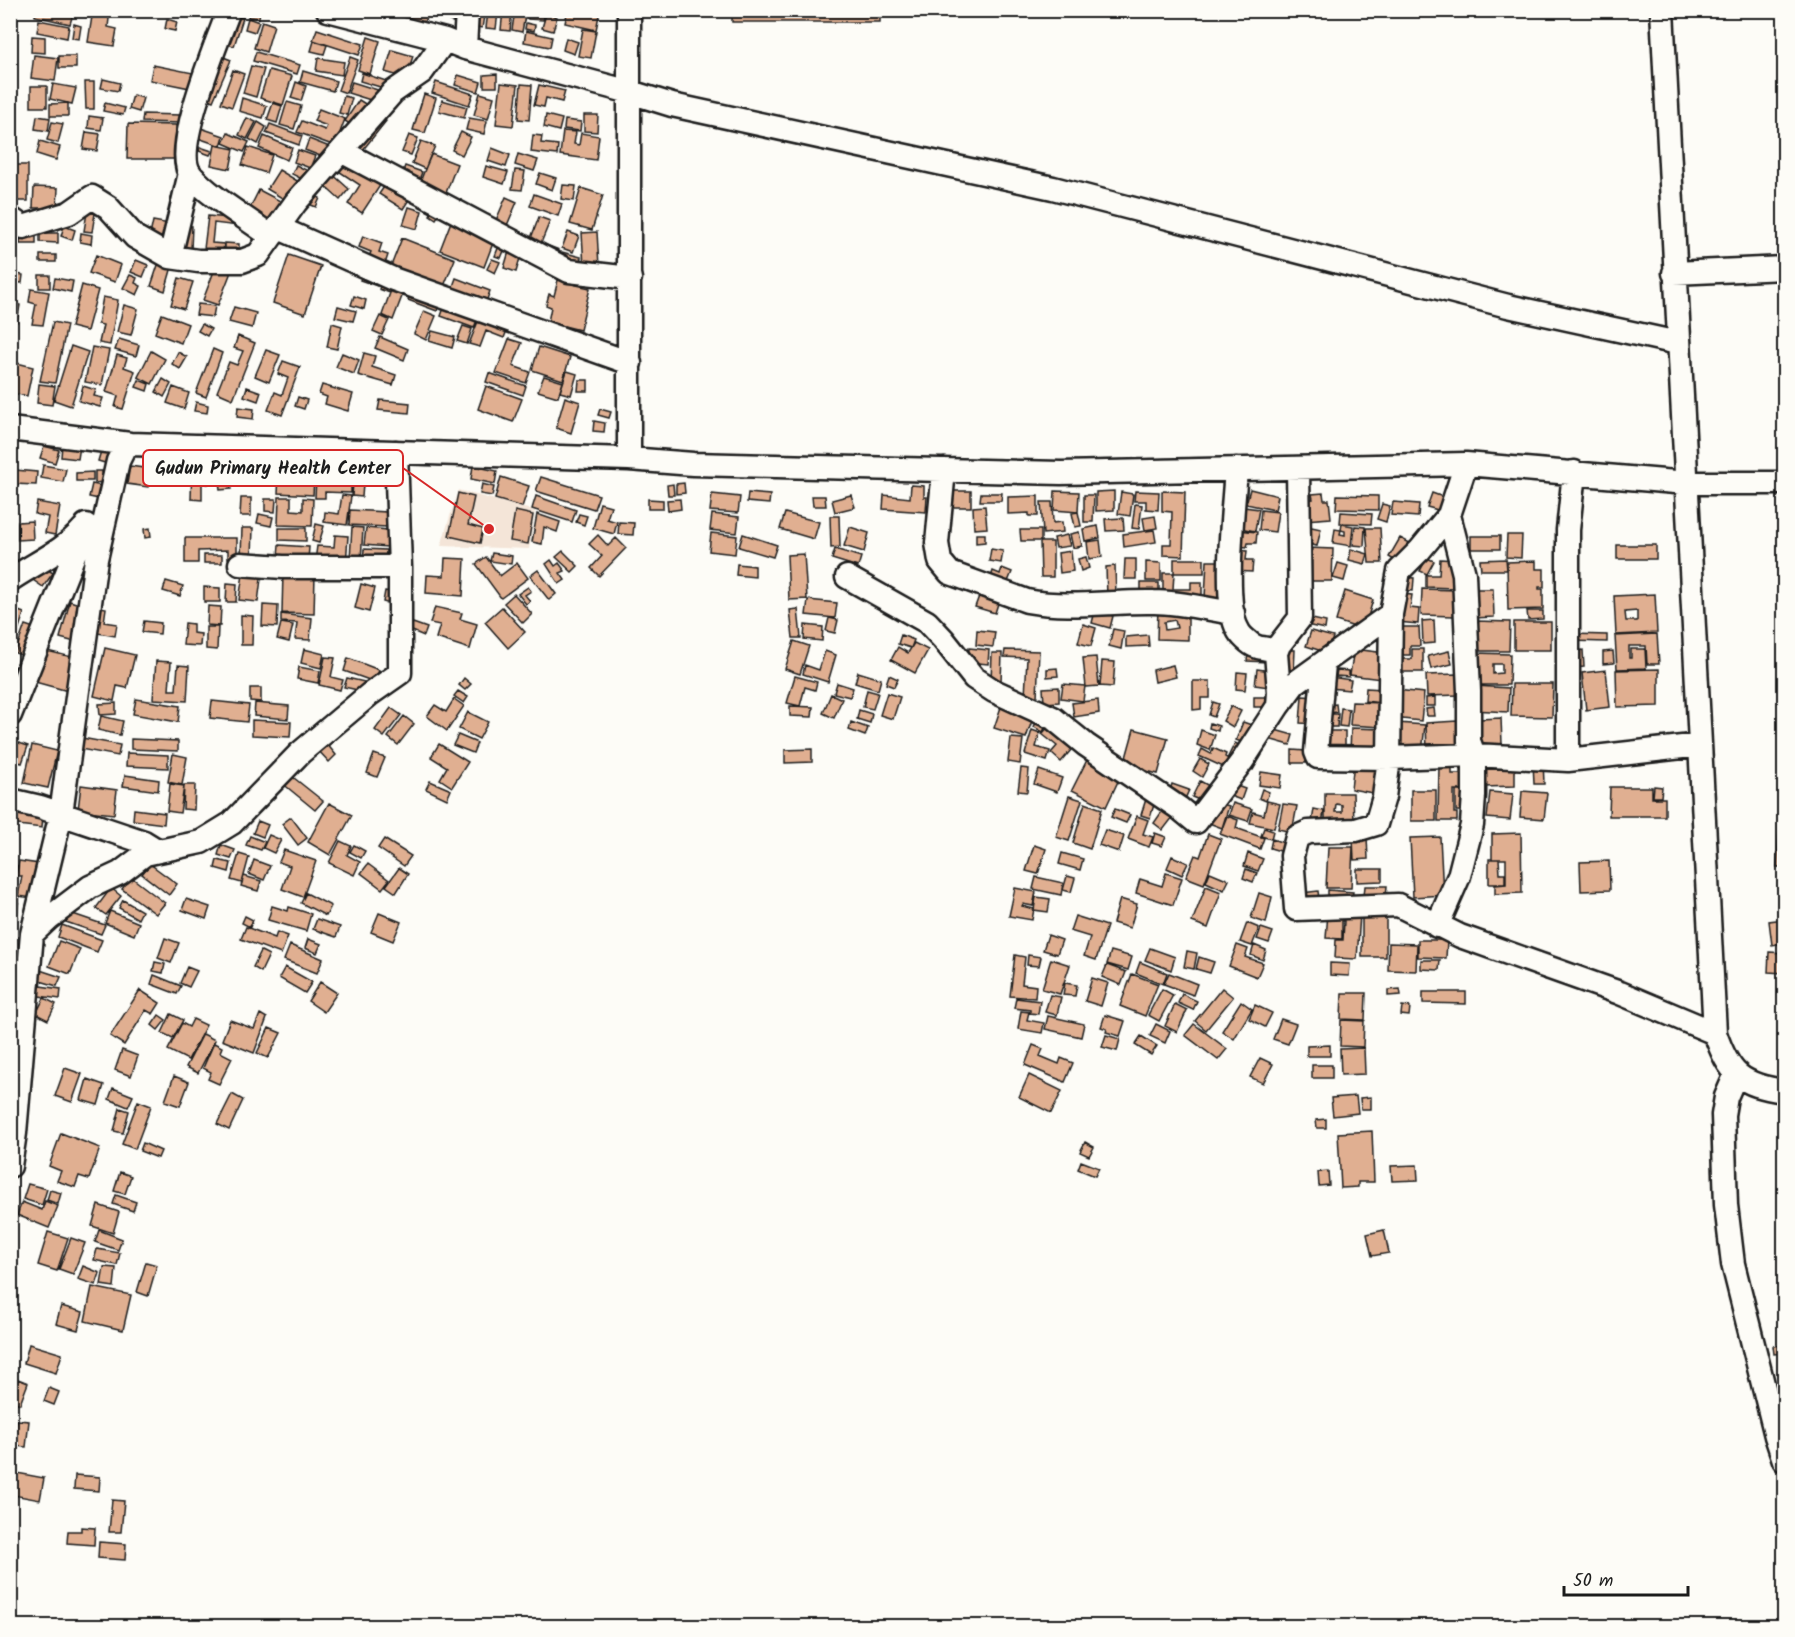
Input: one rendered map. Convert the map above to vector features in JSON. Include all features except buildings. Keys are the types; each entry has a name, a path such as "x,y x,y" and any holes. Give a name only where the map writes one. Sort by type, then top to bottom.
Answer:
{"street":[{"path":"229,10 195,104 185,161 190,173 210,191 265,232 276,231 393,279 630,363"},
{"path":"328,10 672,105 1053,188 1508,306 1678,343"},
{"path":"10,218 23,227 69,213 92,197 108,207 135,237 170,257 198,261 242,261 258,255 296,202 393,92 422,72 455,44 467,10"},
{"path":"629,10 629,459"},
{"path":"1662,10 1715,1033 1722,1055 1736,1074 1759,1088 1785,1092"},
{"path":"341,151 569,271 630,278"},
{"path":"170,257 190,173"},
{"path":"1674,273 1785,268"},
{"path":"10,429 130,444 629,459 672,463 1060,473 1466,464 1687,483 1785,483"},
{"path":"10,715 96,522 118,461 124,449 130,444"},
{"path":"32,934 48,918 90,887 120,873 145,854 201,842 232,823 300,753 370,694 400,673 400,567 396,452"},
{"path":"1466,464 1449,515 1399,571 1391,614 1389,758 1384,797 1376,824 1356,830 1308,832 1297,837 1292,856 1296,909 1398,905 1437,926 1471,940 1620,993 1715,1033"},
{"path":"1278,706 1276,652 1300,618 1298,468"},
{"path":"1236,469 1229,582 1233,613 1238,631 1255,646 1269,648 1276,652"},
{"path":"944,470 937,543 939,561 950,573 1027,601 1039,603 1094,605 1154,602 1233,613"},
{"path":"1568,760 1568,530 1574,472"},
{"path":"1437,926 1444,905 1459,876 1472,825 1474,755 1469,741 1464,574 1449,515"},
{"path":"10,580 71,543 96,522"},
{"path":"10,1166 15,1133 32,934 61,814 96,559 96,522"},
{"path":"240,564 283,567 400,567"},
{"path":"847,577 927,622 974,678 994,691 1053,718 1086,745 1196,822 1249,752 1295,683 1391,614"},
{"path":"1324,664 1316,752 1318,757 1389,758 1474,755 1568,760 1700,745"},
{"path":"10,800 61,814 144,842 157,850"},
{"path":"1736,1074 1726,1097 1723,1114 1726,1205 1733,1264 1780,1433 1785,1460"}],"shaded area":[{"path":"458,490 535,511 529,549 441,546"}],"place":[{"name":"Gudun Primary Health Center","path":"489,529"}]}
